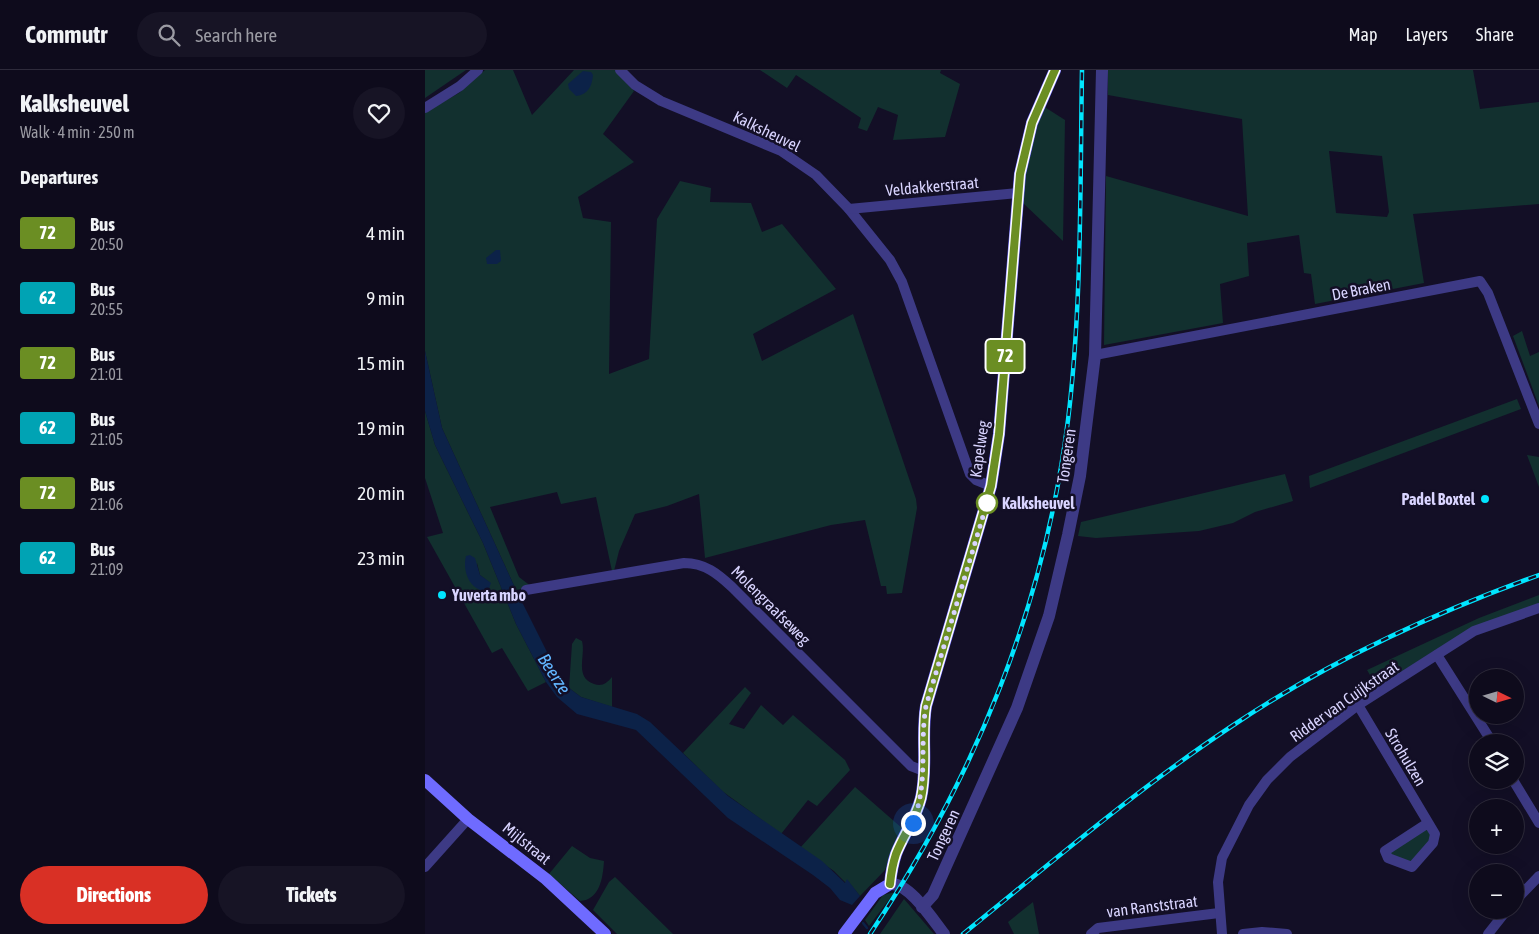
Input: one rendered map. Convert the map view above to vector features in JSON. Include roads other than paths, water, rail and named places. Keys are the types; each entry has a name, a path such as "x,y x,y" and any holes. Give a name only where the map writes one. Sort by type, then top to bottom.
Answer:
{"main road":[{"name":"Kapelweg","path":"890,884 897,852 917,810 924,771 923,722 926,706 991,486 999,434 1020,174 1032,123 1055,70"},
{"name":"Mijlstraat","path":"425,780 468,819 546,879 605,934"},
{"path":"844,934 875,893 880,888 890,884"}],"street":[{"path":"425,108 453,91 478,70"},
{"name":"Kalksheuvel","path":"620,70 635,85 661,101 762,142 788,155 816,175 849,209 897,270 971,474 976,480 991,486"},
{"name":"Tongeren","path":"922,907 933,895 1017,708 1046,624 1080,476 1095,355 1102,70"},
{"name":"Veldakkerstraat","path":"849,209 1018,193"},
{"name":"De Braken","path":"1095,355 1479,281 1489,294 1539,424"},
{"name":"Molengraafseweg","path":"526,590 684,563 701,565 711,569 732,587 911,766 924,771"},
{"name":"Ridder van Cuijkstraat","path":"1222,934 1219,913 1218,871 1230,839 1249,805 1267,780 1290,757 1358,705 1474,630 1539,608"},
{"path":"1437,655 1487,734"},
{"name":"Strohulzen","path":"1358,705 1428,823 1435,838 1416,864 1411,867 1389,858 1385,851 1391,845 1428,823"},
{"path":"1518,789 1539,823"},
{"path":"425,867 468,819"},
{"path":"1524,892 1539,876"},
{"path":"890,884 902,886 944,934"},
{"name":"van Ranststraat","path":"1091,934 1098,928 1219,913"},
{"path":"1487,934 1500,919"},
{"path":"1243,934 1262,932 1287,934"}],"water":[{"path":"583,71 591,72 593,75 592,83 584,94 576,96 569,89 568,84"},
{"path":"496,250 500,250 501,261 497,264 487,264 486,258"},
{"path":"425,351 442,428 516,590 555,668 569,688 581,697 637,714 650,722 728,796 822,861 845,883 847,879 860,896 852,905 840,900 830,888 813,875 728,818 636,730 577,714 557,697 546,682 516,624 483,543 435,445 425,411"},
{"path":"470,555 475,558 480,575 491,583 488,591 476,588 466,574 466,556"}],"waterway":[{"name":"Beerze","path":"863,923 867,928"}],"railway":[{"path":"870,934 908,875 942,814 972,752 999,689 1022,624 1042,558 1057,490 1073,377 1078,290 1082,70"},
{"path":"963,934 1162,775 1268,703 1342,660 1419,623 1539,575"}],"place":[{"name":"Padel Boxtel","path":"1485,499"},
{"name":"Kalksheuvel","path":"987,503"},
{"name":"Yuverta mbo","path":"442,595"}]}
